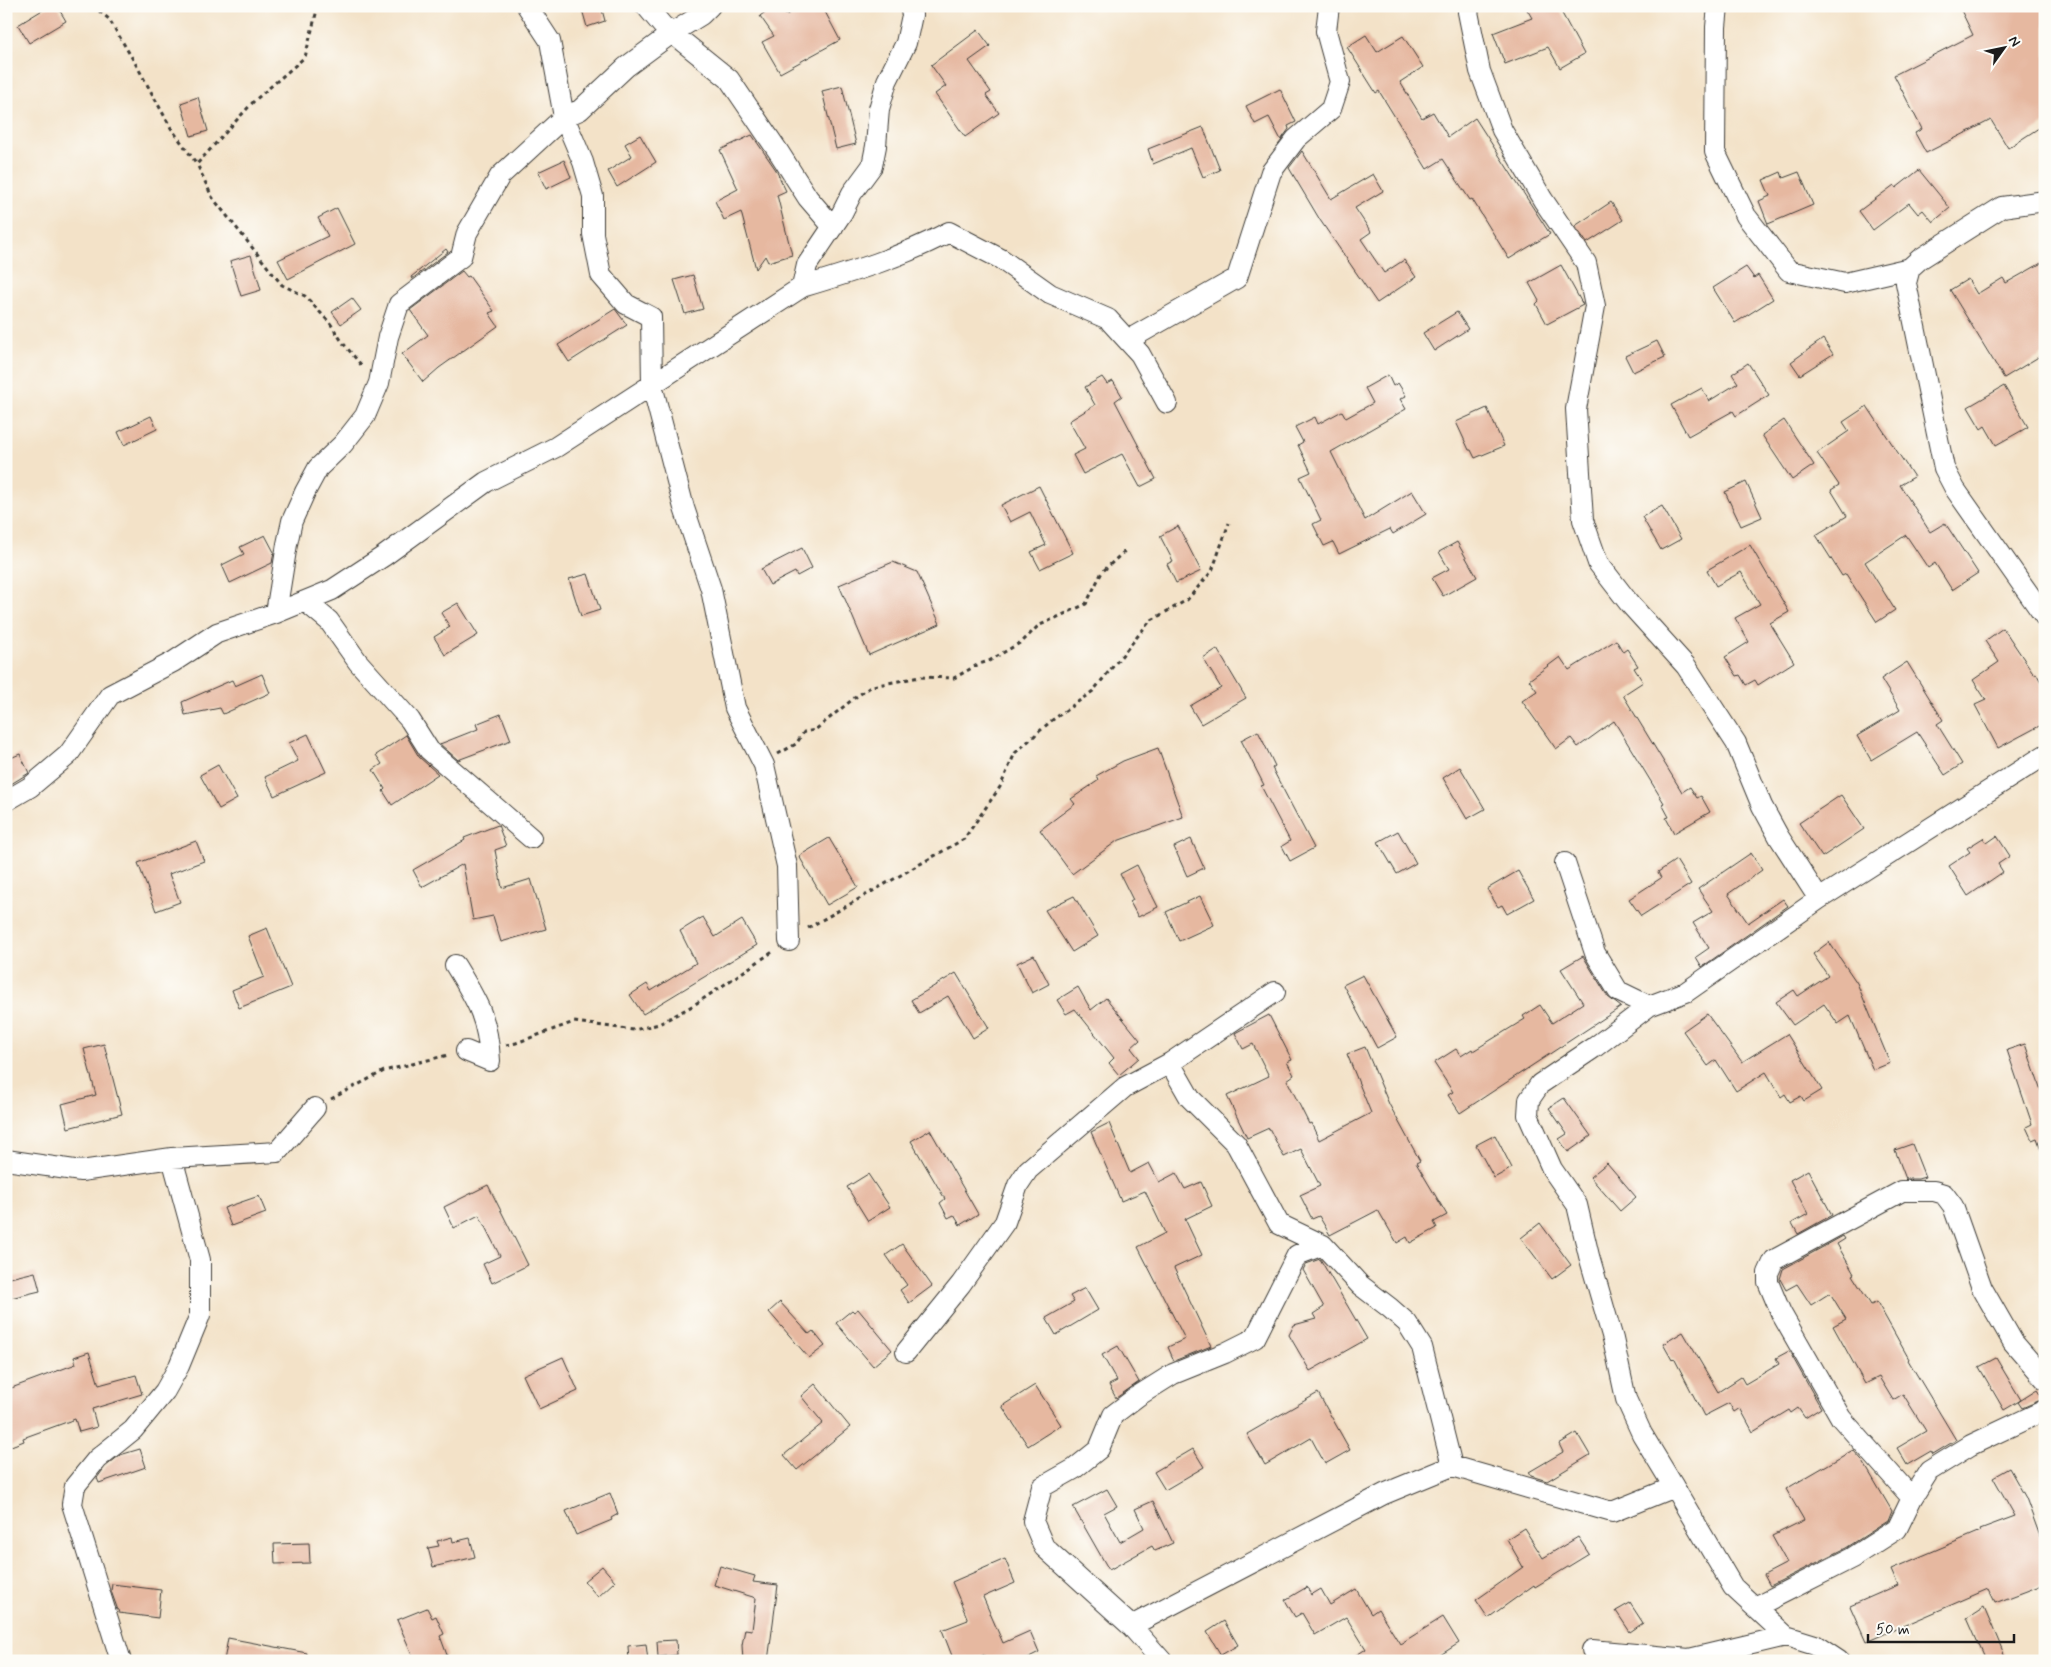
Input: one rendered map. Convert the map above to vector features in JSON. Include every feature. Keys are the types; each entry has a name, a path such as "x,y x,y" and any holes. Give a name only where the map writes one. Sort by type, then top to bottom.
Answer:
{"street":[{"path":"527,6 550,41 564,117 583,162 593,196 593,234 601,275 626,304 651,317 652,385 684,508 711,589 735,708 764,765 787,866 788,941"},
{"path":"646,6 662,25 729,79 808,198 832,227"},
{"path":"276,613 292,521 318,468 343,444 365,416 379,383 388,337 399,304 461,257 467,233 500,176 564,117 580,110 626,67 672,33 701,15 710,6"},
{"path":"802,287 807,265 842,213 852,193 872,166 876,146 879,109 887,80 906,43 912,15 910,6"},
{"path":"1128,340 1237,278 1271,172 1296,139 1331,109 1340,82 1326,32 1330,6"},
{"path":"1470,6 1468,12 1480,71 1502,130 1543,200 1586,263 1595,306 1576,409 1583,520 1598,563 1629,603 1686,666 1736,743 1762,806 1779,837 1819,899"},
{"path":"1718,6 1716,27 1715,152 1746,216 1789,271 1846,283 1910,268 1920,259 2002,207 2045,201"},
{"path":"6,801 30,787 68,755 110,695 173,662 217,633 276,613 332,590 384,556 486,482 556,447 802,287 847,274 916,249 949,232 1001,259 1050,294 1108,319 1140,354 1167,403"},
{"path":"1910,268 1906,283 1944,468 1955,489 2045,616"},
{"path":"305,601 329,621 358,662 410,720 429,750 531,838"},
{"path":"1839,1661 1815,1645 1786,1636 1733,1587 1642,1434 1626,1398 1613,1339 1589,1256 1577,1205 1552,1169 1528,1116 1529,1100 1540,1084 1596,1047 1649,1006 1686,992 1819,899 2045,755"},
{"path":"1565,863 1595,953 1618,991 1649,1006"},
{"path":"455,966 479,1006 489,1037 490,1061 466,1051"},
{"path":"906,1352 961,1284 1005,1222 1018,1186 1028,1170 1125,1087 1170,1063 1274,992"},
{"path":"1170,1063 1190,1098 1236,1144 1279,1224 1323,1245 1360,1285 1407,1323 1422,1347 1452,1466"},
{"path":"6,1160 81,1171 172,1158 277,1152 315,1108"},
{"path":"121,1661 72,1504 75,1486 97,1459 133,1430 165,1391 179,1366 200,1316 200,1260 172,1158"},
{"path":"1912,1498 1841,1418 1780,1313 1768,1282 1768,1273 1774,1260 1902,1191 1934,1190 1944,1194 1953,1206 1982,1288 2013,1342 2045,1379"},
{"path":"1162,1661 1131,1626 1044,1547 1033,1521 1042,1487 1074,1469 1099,1449 1113,1415 1138,1396 1172,1374 1225,1353 1255,1338 1297,1256 1323,1245"},
{"path":"1755,1607 1852,1558 1897,1529 1928,1471 1971,1444 2045,1410"},
{"path":"1131,1626 1384,1494 1452,1466 1612,1512 1674,1487"},
{"path":"1592,1650 1689,1658 1786,1636"}],"path":[{"path":"93,6 109,19 171,128 197,164 212,197 282,285 306,296 330,323 357,360 379,383"},
{"path":"197,164 254,101 305,57 318,6"},
{"path":"499,1046 516,1043 574,1022 634,1030 659,1024 694,1005 810,926 964,840 1000,787 1015,753 1051,721 1093,691 1150,621 1187,600 1212,572 1229,523"},
{"path":"764,765 772,756 796,744 804,732 815,730 872,686 920,677 954,678 979,664 989,661 1022,641 1038,626 1086,604 1102,572 1127,549"},
{"path":"315,1108 384,1071 427,1058 466,1051"}],"building":[{"path":"49,6 57,6 66,21 29,43 18,25"},
{"path":"581,6 601,6 605,21 587,27"},
{"path":"773,6 780,6 786,15 802,6 822,6 840,40 780,73 762,42 774,36 760,16"},
{"path":"1525,6 1558,6 1584,54 1560,68 1548,47 1505,64 1493,33 1532,18"},
{"path":"1959,6 2045,6 2045,124 2008,148 1991,120 1926,153 1915,133 1922,129 1894,75 1973,35"},
{"path":"978,30 990,46 969,61 991,92 986,95 999,113 965,137 935,94 946,86 931,65"},
{"path":"1366,35 1377,52 1403,36 1423,67 1400,82 1422,118 1433,112 1448,137 1475,118 1550,234 1509,259 1472,199 1470,200 1443,159 1427,169 1379,91 1376,93 1347,47"},
{"path":"842,86 856,144 836,149 822,91"},
{"path":"1280,89 1296,122 1288,126 1289,129 1281,140 1269,117 1255,124 1246,106"},
{"path":"198,97 208,131 191,136 181,103"},
{"path":"1203,127 1220,170 1203,177 1191,148 1153,164 1148,149"},
{"path":"640,135 656,162 617,187 608,171 632,156 625,144"},
{"path":"752,135 776,170 786,191 777,195 792,255 768,262 765,256 756,269 741,212 724,220 715,201 738,189 720,150"},
{"path":"1302,151 1331,199 1373,174 1383,191 1355,208 1371,232 1361,239 1384,273 1404,260 1416,277 1377,303 1320,220 1289,168"},
{"path":"564,160 571,177 546,189 538,172"},
{"path":"1919,170 1950,208 1933,222 1923,210 1918,214 1909,203 1873,230 1859,211 1894,185 1896,188"},
{"path":"1781,172 1783,178 1799,172 1813,205 1768,224 1759,201 1770,196 1763,180"},
{"path":"1611,202 1623,220 1587,243 1575,226"},
{"path":"337,208 355,244 288,279 278,260 328,236 318,218"},
{"path":"446,249 448,252 412,279 411,277"},
{"path":"251,255 261,290 241,296 230,261"},
{"path":"2045,261 2045,353 2004,378 1950,290 1968,279 1977,294 2003,278 2006,283"},
{"path":"1561,265 1583,305 1547,324 1536,304 1539,301 1529,283"},
{"path":"1746,267 1754,278 1758,275 1773,299 1735,323 1713,288"},
{"path":"462,271 467,277 469,276 494,311 489,313 498,326 439,368 423,382 402,354 428,335 410,310"},
{"path":"693,275 703,309 685,314 674,280"},
{"path":"352,298 361,310 341,324 332,312"},
{"path":"615,309 627,325 569,362 558,345"},
{"path":"1457,312 1468,329 1434,351 1423,333"},
{"path":"1823,339 1833,354 1800,375 1791,362"},
{"path":"1657,341 1665,357 1633,372 1625,356"},
{"path":"1748,363 1769,395 1736,416 1733,411 1688,436 1671,405 1702,388 1709,401 1738,383 1732,374"},
{"path":"1388,375 1393,386 1398,383 1406,396 1400,399 1406,409 1331,452 1365,520 1412,491 1426,514 1393,534 1390,529 1339,554 1333,542 1324,546 1313,524 1321,520 1300,477 1311,472 1298,445 1303,442 1295,427 1315,417 1318,424 1342,411 1346,418 1373,403 1365,388"},
{"path":"1102,377 1107,384 1113,381 1122,396 1115,401 1156,479 1140,487 1122,454 1083,474 1073,455 1085,449 1069,421 1095,405 1085,387"},
{"path":"2004,386 2028,427 1996,445 1985,426 1981,429 1968,407"},
{"path":"1867,406 1914,477 1900,485 1930,532 1945,523 1978,573 1952,590 1935,563 1928,568 1906,535 1865,562 1895,610 1877,622 1846,574 1842,576 1816,535 1847,516 1831,490 1839,485 1817,453 1849,431 1843,422"},
{"path":"1487,408 1504,446 1475,458 1471,450 1469,450 1456,422"},
{"path":"151,416 157,429 124,445 118,432"},
{"path":"1784,420 1814,465 1792,480 1762,435"},
{"path":"1746,482 1762,517 1741,526 1725,492"},
{"path":"1039,486 1073,553 1040,569 1031,552 1046,545 1030,512 1010,522 1001,505"},
{"path":"1662,506 1681,539 1661,550 1642,517"},
{"path":"1178,526 1201,571 1176,583 1167,564 1173,561 1160,536"},
{"path":"265,535 274,552 272,563 230,583 222,565 244,554 240,547"},
{"path":"1457,542 1477,577 1443,596 1432,578 1449,569 1439,552"},
{"path":"1750,545 1789,612 1770,623 1794,662 1758,685 1755,680 1746,685 1740,675 1737,676 1725,657 1749,642 1735,618 1760,604 1741,572 1716,586 1707,570"},
{"path":"802,548 812,568 797,576 795,572 770,585 761,569"},
{"path":"893,562 917,572 940,624 869,655 839,585"},
{"path":"588,574 600,610 581,616 569,579"},
{"path":"458,603 478,635 445,655 434,637 450,627 441,613"},
{"path":"2003,628 2034,674 2036,673 2045,689 2045,723 1998,748 1975,705 1986,700 1973,680 1999,662 1985,641"},
{"path":"1616,640 1623,652 1627,649 1638,666 1634,668 1643,682 1623,695 1682,792 1690,787 1697,798 1701,796 1710,812 1674,833 1666,818 1669,817 1662,804 1664,803 1614,721 1578,747 1571,738 1556,749 1522,701 1537,691 1529,680 1560,657 1569,670"},
{"path":"1217,649 1246,698 1201,724 1190,706 1221,688 1203,658"},
{"path":"1907,662 1943,720 1937,724 1962,764 1945,775 1917,732 1871,760 1857,736 1900,710 1881,679"},
{"path":"262,674 270,693 223,714 220,708 185,715 182,702 232,680 235,686"},
{"path":"501,714 511,740 458,760 440,744 478,729 476,724"},
{"path":"1258,731 1275,766 1272,768 1314,848 1290,861 1282,846 1290,841 1261,786 1264,785 1241,740"},
{"path":"308,734 326,772 274,796 265,777 298,761 289,743"},
{"path":"406,735 419,757 438,774 392,805 373,770 382,764 376,755"},
{"path":"1158,748 1183,817 1117,841 1072,874 1040,830 1075,804 1071,799 1099,780 1096,776 1123,761"},
{"path":"20,754 29,773 6,787 6,760"},
{"path":"218,765 237,799 219,809 200,775"},
{"path":"1460,767 1485,809 1467,819 1443,778"},
{"path":"1841,795 1864,829 1822,857 1799,823"},
{"path":"498,825 506,846 495,850 502,888 531,879 546,929 501,942 493,916 473,920 463,864 422,887 413,870 465,840 464,838"},
{"path":"1398,831 1416,863 1397,874 1378,842"},
{"path":"1997,836 2010,856 1998,864 2003,872 1968,896 1949,866 1970,852 1967,848 1983,838 1987,843"},
{"path":"829,838 858,887 827,905 799,856"},
{"path":"1191,839 1204,868 1187,876 1174,847"},
{"path":"196,841 204,861 169,874 180,902 156,911 138,863"},
{"path":"1751,853 1762,870 1728,894 1748,923 1783,899 1788,906 1702,967 1696,957 1709,948 1693,923 1713,911 1698,889"},
{"path":"1676,860 1691,884 1641,916 1629,899 1661,878 1658,872"},
{"path":"1137,865 1158,907 1138,917 1130,902 1133,900 1120,874"},
{"path":"1518,871 1534,899 1507,914 1502,905 1498,907 1487,889"},
{"path":"1074,896 1098,936 1072,952 1045,910"},
{"path":"1200,896 1214,925 1179,941 1166,912"},
{"path":"703,917 715,937 742,920 757,945 643,1014 630,995 647,984 651,991 696,963 680,931"},
{"path":"267,928 291,987 239,1008 232,990 264,977 248,936"},
{"path":"1829,942 1857,983 1890,1063 1873,1070 1850,1016 1838,1024 1824,1004 1793,1025 1776,1002 1794,990 1798,996 1828,976 1813,954"},
{"path":"1034,955 1049,984 1032,993 1017,963"},
{"path":"1583,956 1608,997 1621,1007 1460,1113 1448,1095 1453,1092 1434,1063 1456,1049 1461,1056 1472,1049 1473,1051 1525,1019 1523,1016 1540,1005 1552,1023 1583,1003 1561,969"},
{"path":"956,973 989,1028 973,1038 948,996 919,1013 911,1000"},
{"path":"1363,975 1397,1037 1377,1048 1343,985"},
{"path":"1078,987 1091,1010 1106,998 1140,1040 1131,1048 1139,1058 1119,1075 1109,1063 1114,1058 1075,1009 1066,1014 1057,1000"},
{"path":"1707,1014 1742,1062 1787,1034 1822,1090 1804,1101 1801,1096 1790,1102 1785,1094 1781,1097 1766,1072 1736,1091 1716,1060 1708,1066 1683,1031"},
{"path":"1269,1015 1292,1060 1287,1062 1294,1075 1287,1080 1319,1140 1371,1113 1347,1054 1365,1047 1389,1104 1420,1161 1416,1163 1447,1215 1434,1222 1437,1228 1410,1243 1407,1237 1397,1243 1378,1210 1330,1235 1319,1216 1312,1219 1300,1195 1320,1186 1301,1149 1284,1157 1269,1128 1247,1138 1227,1096 1269,1076 1253,1044 1243,1049 1235,1033"},
{"path":"104,1044 122,1114 68,1128 62,1104 96,1095 84,1049"},
{"path":"2025,1044 2045,1102 2045,1152 2042,1152 2037,1138 2032,1140 2026,1127 2032,1124 2007,1050"},
{"path":"1564,1098 1591,1136 1568,1152 1559,1139 1567,1134 1549,1108"},
{"path":"1109,1123 1130,1173 1149,1163 1159,1182 1176,1173 1185,1189 1201,1182 1212,1206 1185,1219 1202,1255 1174,1268 1211,1346 1174,1361 1168,1347 1185,1339 1138,1247 1165,1233 1145,1191 1121,1201 1091,1132"},
{"path":"930,1130 978,1214 960,1225 954,1215 948,1218 940,1203 945,1199 911,1141"},
{"path":"1495,1135 1512,1168 1494,1178 1476,1145"},
{"path":"1912,1144 1925,1177 1906,1179 1895,1150"},
{"path":"1607,1163 1636,1197 1620,1211 1590,1177"},
{"path":"1808,1170 1832,1215 1798,1234 1792,1223 1808,1214 1790,1180"},
{"path":"868,1174 890,1207 868,1221 847,1187"},
{"path":"488,1185 528,1265 492,1283 483,1264 500,1256 479,1215 454,1228 444,1207"},
{"path":"259,1196 266,1213 231,1226 224,1208"},
{"path":"1540,1223 1571,1265 1552,1279 1521,1238"},
{"path":"1843,1236 1845,1239 1837,1244 1854,1274 1852,1275 1871,1305 1877,1302 1908,1360 1956,1440 1933,1454 1931,1451 1907,1465 1897,1448 1926,1431 1903,1394 1893,1400 1879,1377 1865,1384 1833,1326 1846,1319 1830,1293 1811,1305 1797,1284 1786,1290 1780,1279 1783,1269"},
{"path":"902,1244 932,1286 909,1303 900,1290 907,1285 886,1255"},
{"path":"1320,1259 1367,1339 1310,1371 1289,1335 1294,1325 1316,1319 1313,1314 1324,1307 1303,1270 1306,1264"},
{"path":"35,1272 40,1291 6,1299 6,1279"},
{"path":"1085,1288 1098,1310 1056,1335 1046,1318 1074,1302 1070,1296"},
{"path":"780,1302 809,1334 813,1331 825,1346 809,1358 769,1312"},
{"path":"858,1309 892,1350 873,1366 836,1323 852,1310 854,1312"},
{"path":"1683,1332 1718,1392 1741,1377 1745,1384 1779,1364 1776,1358 1789,1351 1821,1408 1805,1418 1798,1408 1791,1413 1789,1410 1753,1432 1740,1408 1734,1412 1729,1403 1704,1416 1674,1358 1672,1360 1663,1344"},
{"path":"1118,1346 1139,1382 1116,1398 1109,1385 1117,1381 1102,1355"},
{"path":"89,1352 99,1385 136,1375 142,1394 92,1409 97,1427 79,1432 75,1419 23,1438 24,1441 6,1448 6,1390 76,1364 74,1357"},
{"path":"563,1357 578,1391 539,1409 523,1375"},
{"path":"1996,1358 2021,1400 2004,1410 1979,1367"},
{"path":"815,1384 850,1427 797,1470 784,1455 823,1423 801,1396"},
{"path":"1035,1385 1061,1425 1028,1446 1002,1406"},
{"path":"2037,1390 2043,1399 2022,1408 2018,1402"},
{"path":"1318,1393 1350,1450 1325,1464 1311,1438 1265,1465 1247,1434"},
{"path":"1577,1433 1590,1455 1547,1481 1531,1476 1529,1472 1563,1452 1559,1444"},
{"path":"140,1449 146,1467 99,1483 97,1478 105,1467 120,1455"},
{"path":"1193,1449 1204,1467 1165,1490 1154,1472"},
{"path":"1853,1450 1862,1460 1892,1511 1888,1521 1846,1548 1770,1586 1764,1575 1787,1563 1772,1536 1804,1520 1786,1489"},
{"path":"2009,1468 2026,1498 2045,1550 2045,1584 1995,1603 1988,1589 1866,1642 1850,1606 1898,1585 1891,1569 1981,1531 1980,1529 2015,1516 1993,1477"},
{"path":"1107,1489 1117,1506 1104,1513 1120,1542 1144,1528 1135,1509 1153,1501 1173,1543 1155,1551 1152,1546 1109,1570 1073,1507"},
{"path":"610,1493 618,1514 611,1518 612,1520 576,1535 566,1511"},
{"path":"1524,1528 1543,1558 1578,1537 1589,1554 1535,1587 1534,1585 1488,1618 1476,1600 1523,1567 1507,1539"},
{"path":"452,1537 453,1542 470,1538 475,1557 433,1567 428,1548 439,1546 437,1541"},
{"path":"309,1543 310,1563 275,1564 274,1544"},
{"path":"1005,1559 1015,1583 983,1597 1003,1643 1030,1631 1039,1652 1021,1661 986,1661 984,1655 969,1661 954,1661 942,1630 968,1620 952,1582"},
{"path":"602,1566 615,1581 598,1597 584,1581"},
{"path":"720,1566 755,1576 753,1582 778,1585 768,1661 743,1661 742,1645 745,1629 752,1630 756,1598 714,1585"},
{"path":"112,1584 161,1590 158,1618 119,1613 111,1591"},
{"path":"1307,1587 1311,1595 1321,1589 1330,1605 1356,1589 1371,1614 1378,1609 1400,1644 1443,1617 1459,1643 1431,1661 1347,1661 1366,1649 1346,1617 1315,1635 1302,1613 1295,1617 1285,1600"},
{"path":"1630,1603 1643,1623 1630,1632 1616,1611"},
{"path":"1984,1607 2007,1661 1986,1661 1967,1618"},
{"path":"427,1608 432,1618 436,1616 444,1634 440,1636 447,1655 434,1661 415,1661 397,1620"},
{"path":"1224,1621 1238,1645 1221,1655 1207,1632"},
{"path":"228,1638 307,1653 306,1661 224,1661"},
{"path":"676,1640 677,1655 658,1657 657,1641"},
{"path":"646,1644 648,1661 629,1661 628,1646"}]}
